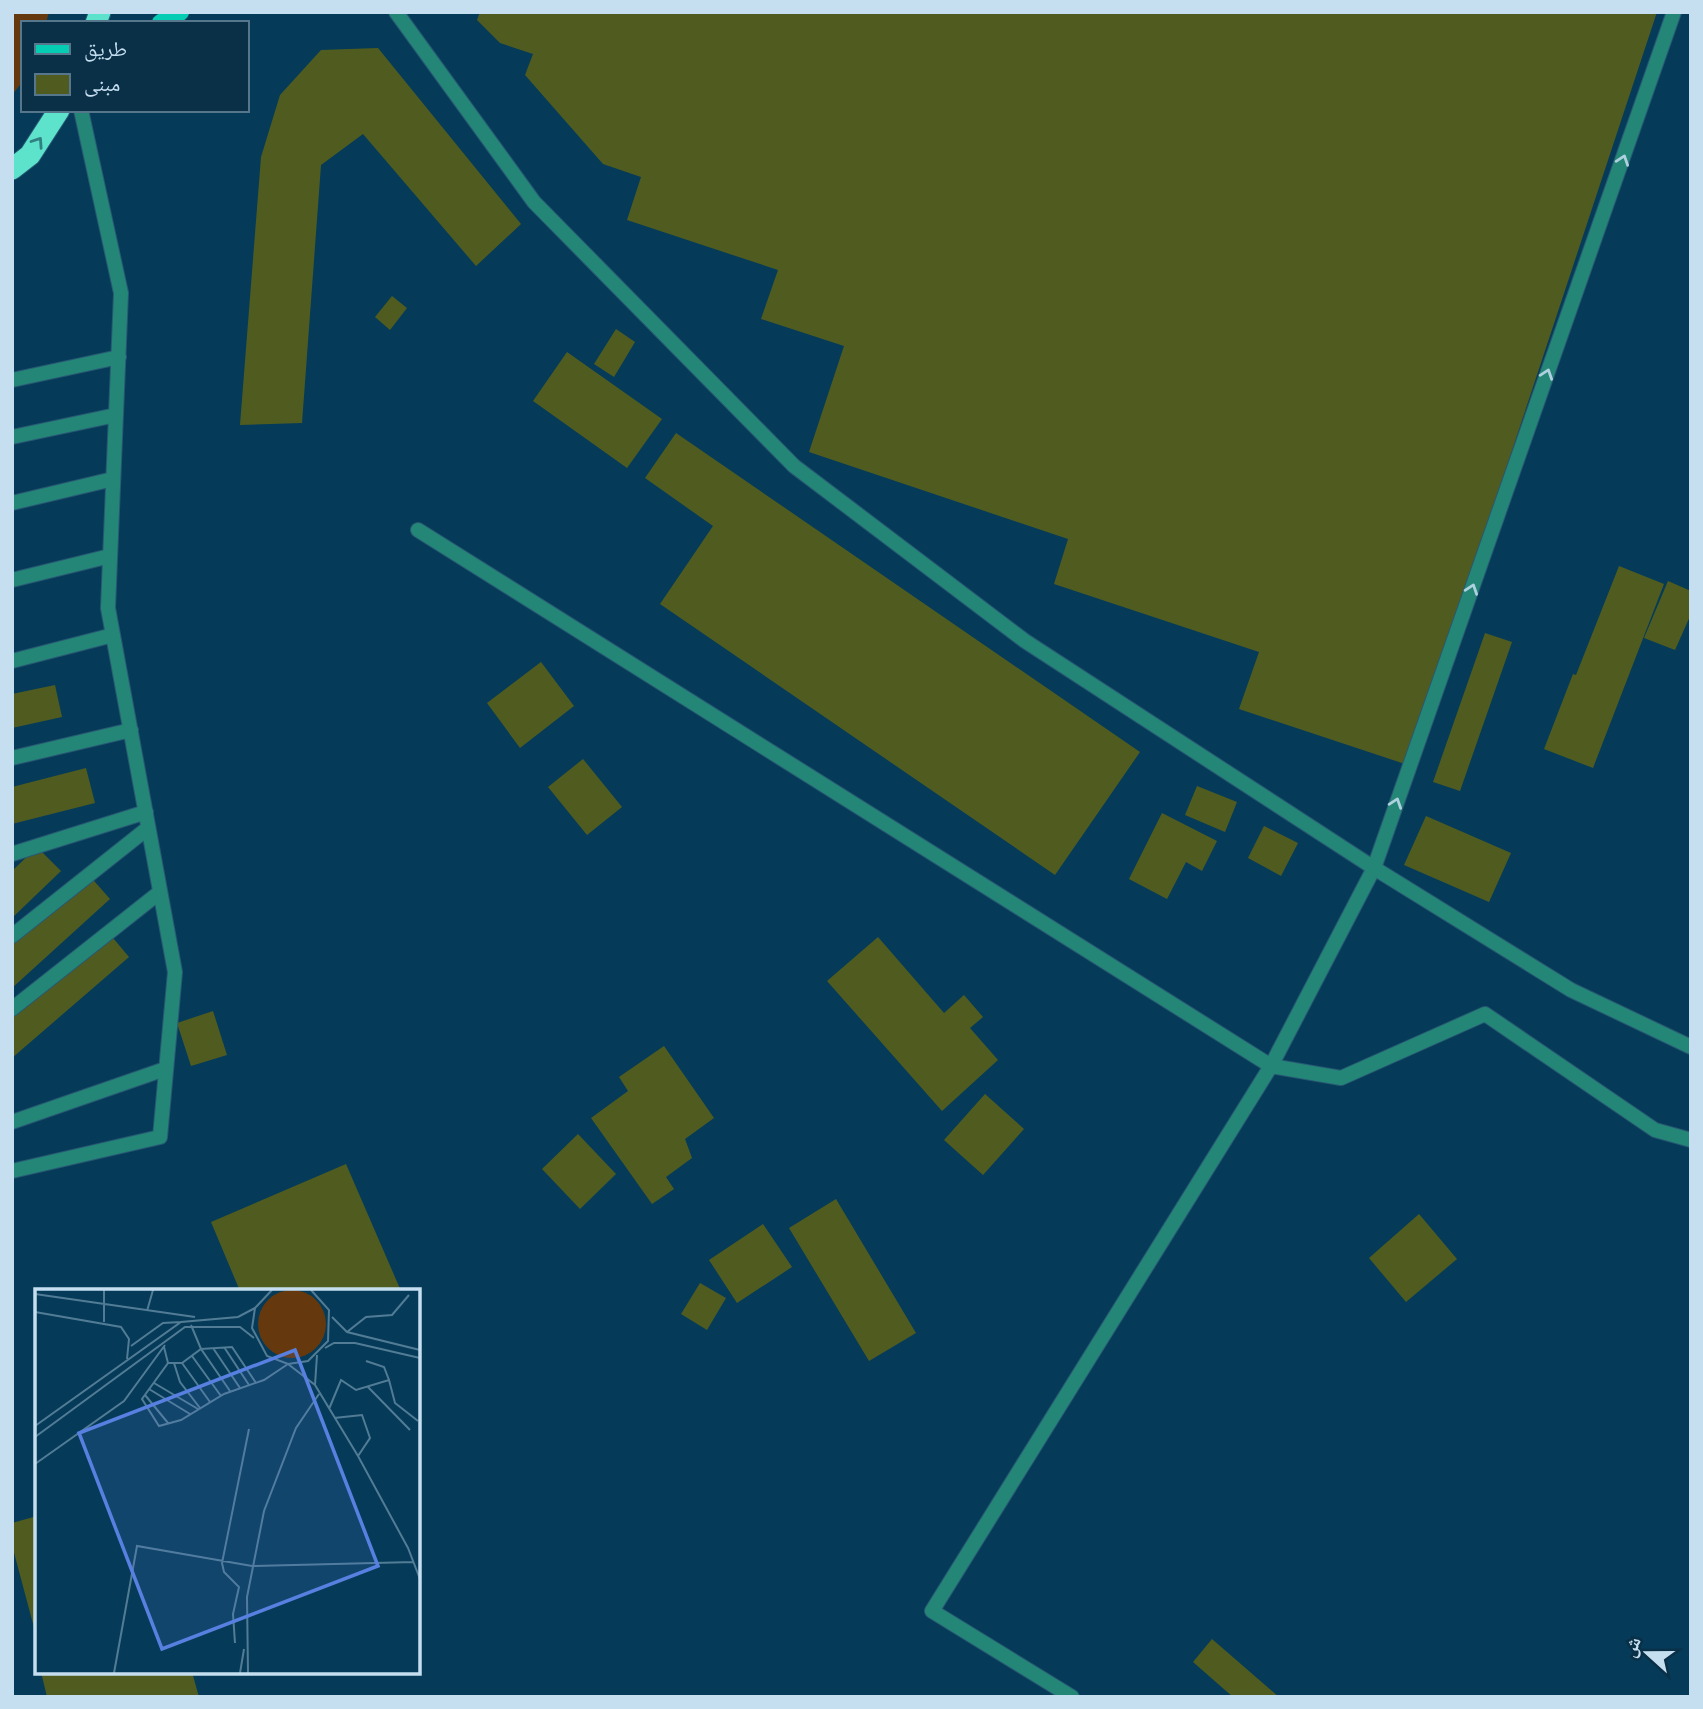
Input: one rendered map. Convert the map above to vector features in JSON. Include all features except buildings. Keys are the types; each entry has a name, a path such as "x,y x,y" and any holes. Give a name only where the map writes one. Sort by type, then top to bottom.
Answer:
{"highway":[{"path":"12,169 30,155 58,112"}],"main road":[{"path":"164,21 180,12"}],"street":[{"path":"396,12 534,202 794,466 1025,641 1374,868 1571,990 1691,1047"},
{"path":"1072,1697 932,1611 1271,1066 1374,868 1674,12"},
{"path":"12,1171 160,1137 175,972 108,608 121,293 81,112"},
{"path":"12,380 119,357"},
{"path":"12,437 116,415"},
{"path":"12,503 113,479"},
{"path":"418,530 1271,1066 1341,1078 1485,1014 1655,1130 1691,1140"},
{"path":"12,580 110,556"},
{"path":"12,661 113,635"},
{"path":"12,758 131,730"},
{"path":"12,854 146,812"},
{"path":"12,936 149,828"},
{"path":"12,1009 160,892"},
{"path":"12,1122 165,1069"}],"shaded area":[{"path":"12,12 49,12 47,21 21,21 21,84 12,95"}]}
